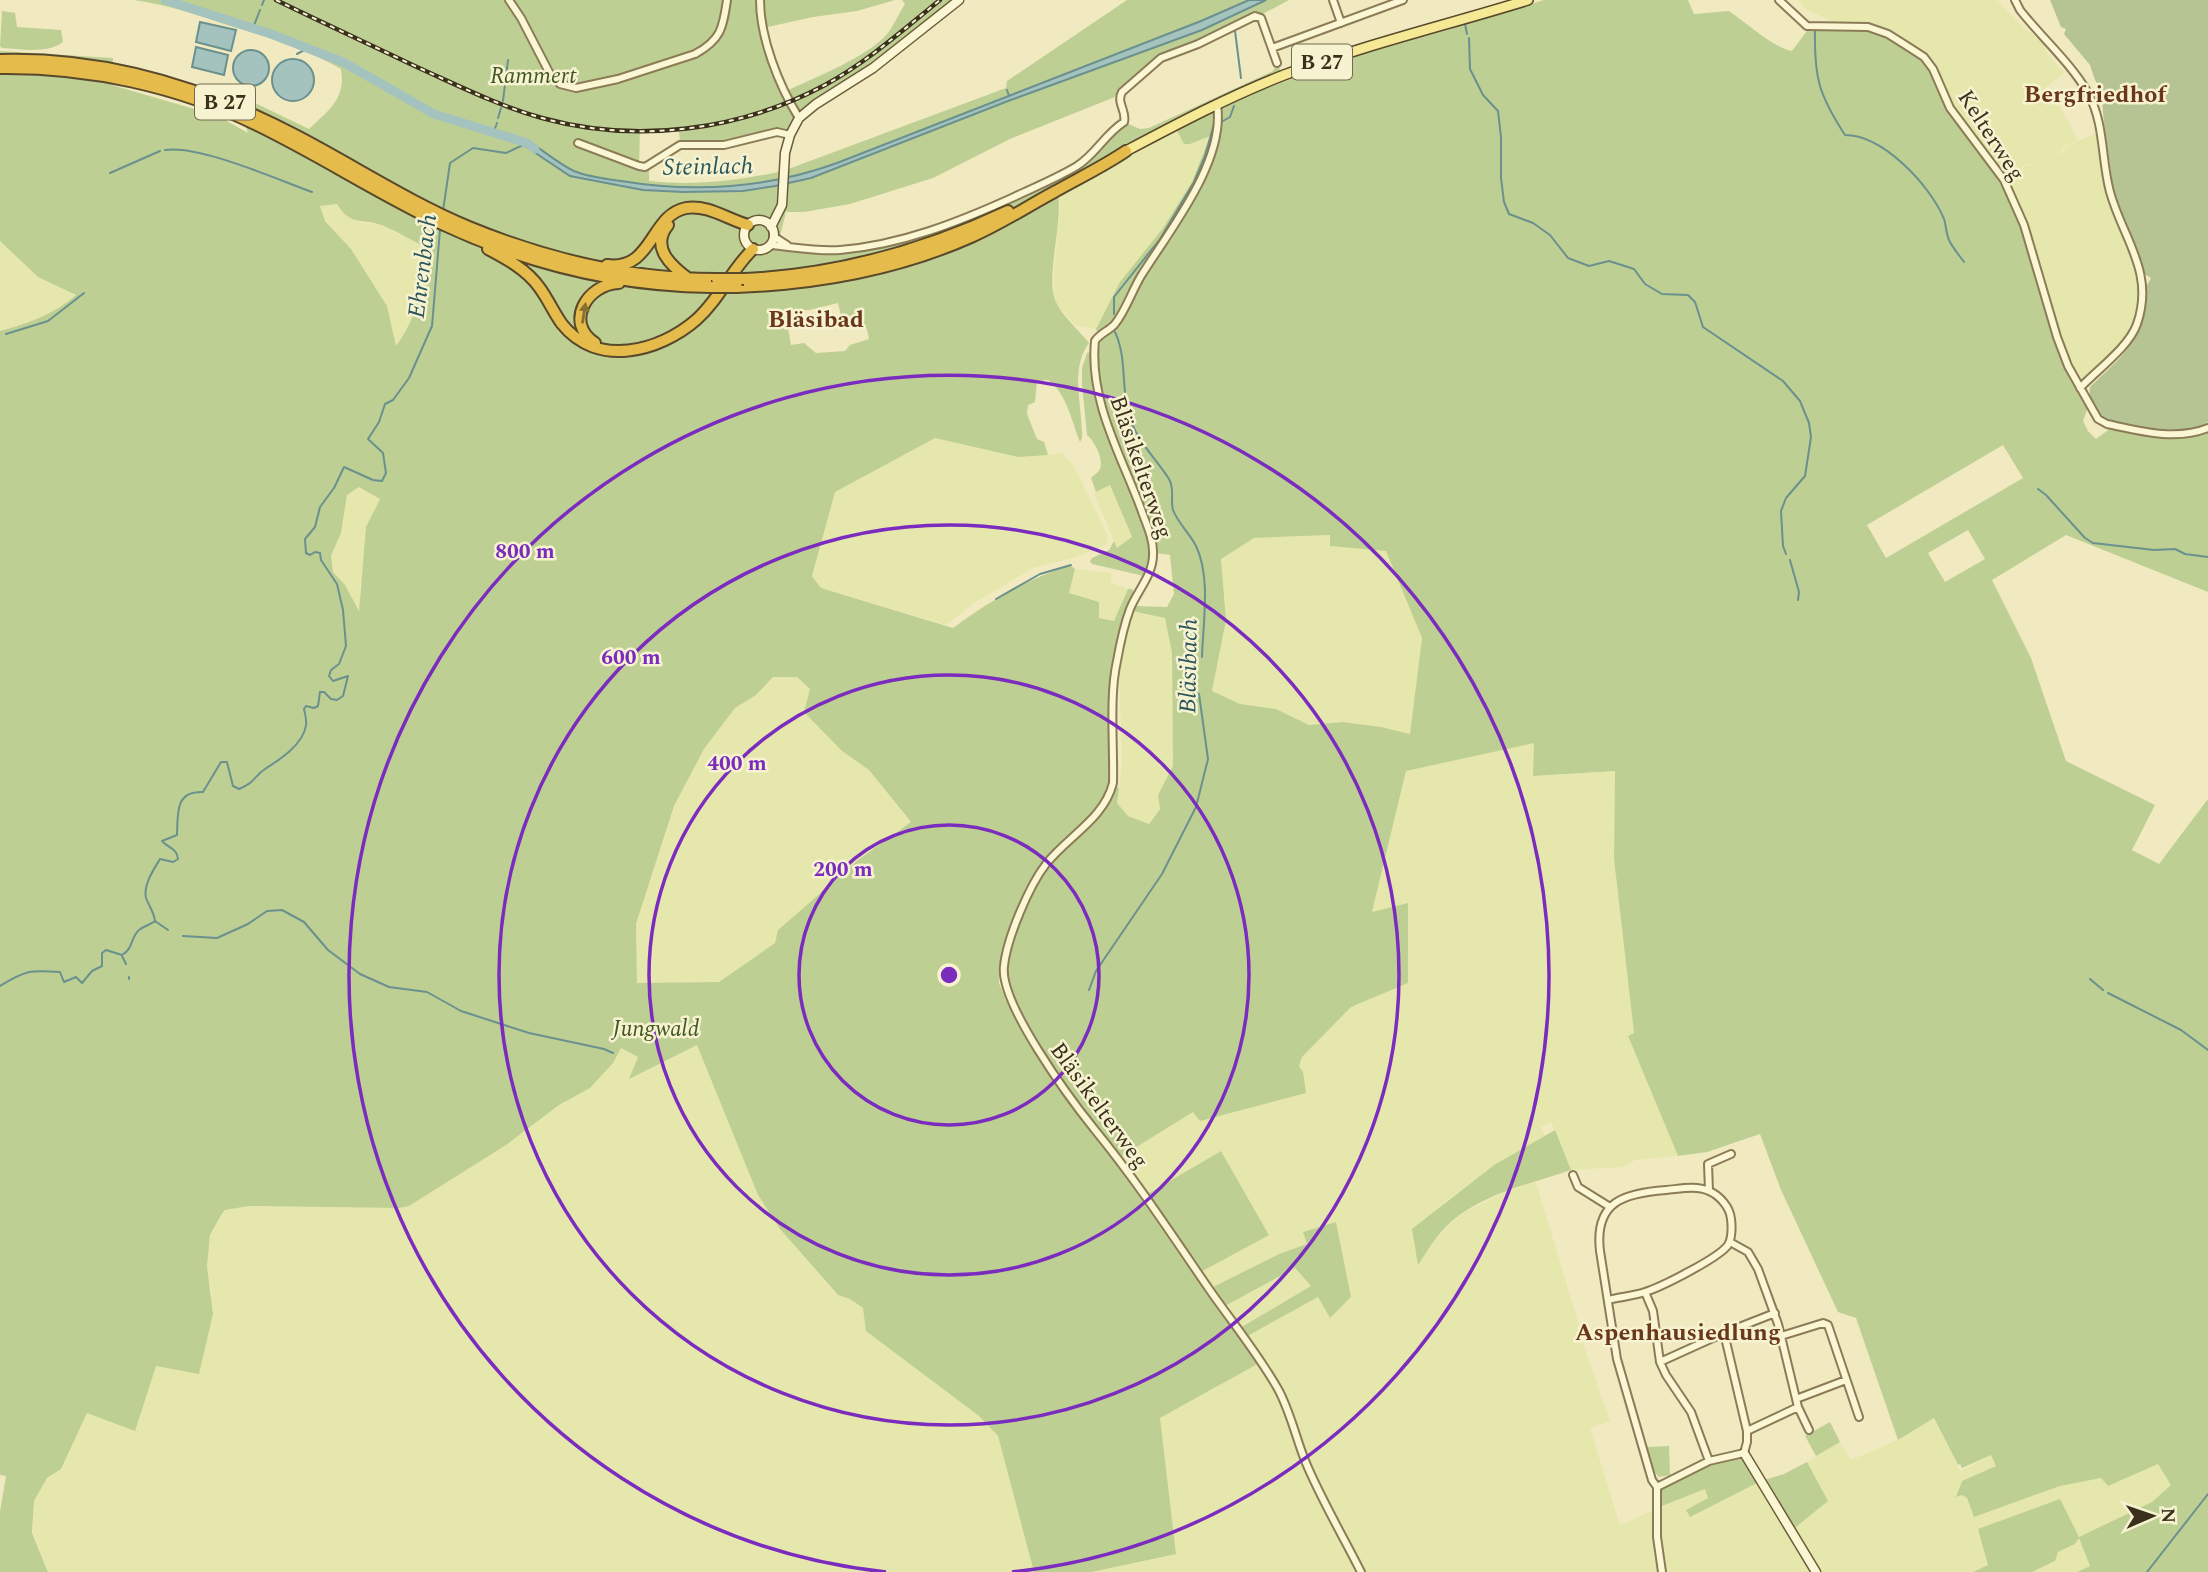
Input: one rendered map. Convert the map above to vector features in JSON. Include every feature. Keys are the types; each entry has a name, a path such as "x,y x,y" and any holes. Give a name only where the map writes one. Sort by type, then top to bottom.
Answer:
{"highway":[{"name":"B 27","path":"0,60 91,65 134,73 198,92 277,126 450,224 511,252 611,278 668,286 740,283 794,275 836,268 927,244 1004,213 1126,151"},
{"name":"B 27","path":"0,68 91,74 177,93 255,123 430,213"},
{"path":"563,258 613,265 632,261 647,247 669,217 687,207 706,209 748,237"},
{"path":"689,279 672,267 664,255 664,229 672,219 680,214 697,211 748,237"},
{"name":"B 27","path":"450,224 611,271 714,283"},
{"path":"450,224 520,268 537,284 562,324 573,335 590,345 612,352 656,344 697,320 714,301 748,237"},
{"path":"668,286 617,282 598,288 584,302 581,313 585,334 603,347 628,348 645,345 676,331 709,301 740,259 748,237"}],"main road":[{"name":"B 27","path":"1126,151 1273,80 1340,56 1528,0"}],"street":[{"path":"509,0 550,74 560,83 576,88 618,79 706,48 716,39 722,28 727,0"},
{"path":"760,0 760,20 769,50 799,118"},
{"path":"959,0 873,68 799,118 785,153 780,210 770,232 762,250 748,237 755,221 770,232 789,246 832,251 877,245 944,226 984,211 1064,173 1089,157 1109,132 1124,122 1120,95 1161,58 1198,44 1255,16 1261,18 1277,64"},
{"path":"1333,0 1341,23"},
{"path":"1272,48 1391,2 1403,0"},
{"name":"Kelterweg","path":"1779,0 1807,26 1868,27 1888,34 1924,57 1933,69 1950,107 2004,180 2024,225 2068,366 2098,419 2107,424 2165,435 2185,435 2208,428"},
{"path":"2015,0 2020,10 2074,73 2089,95 2104,142 2111,194 2141,268 2142,297 2137,325 2127,341 2080,388"},
{"name":"Bläsikelterweg","path":"1217,105 1212,151 1202,177 1115,323 1095,341 1093,364 1100,404 1151,537 1154,558 1131,608 1116,663 1111,793 1094,817 1047,862 1033,883 1013,932 1003,977 1005,987 1027,1029 1073,1105 1183,1250 1279,1391 1294,1423 1306,1462 1362,1572"},
{"path":"578,143 645,167 680,145 724,145 777,132 790,135"},
{"path":"1709,1191 1708,1164 1731,1154"},
{"path":"1573,1175 1578,1187 1610,1208"},
{"path":"1608,1300 1645,1292 1721,1253 1730,1242 1730,1212 1725,1204 1709,1191 1697,1188 1637,1193 1622,1197 1610,1208 1603,1218 1599,1234 1608,1300 1620,1368 1652,1480 1657,1487 1657,1537 1662,1572"},
{"path":"1730,1242 1743,1248 1754,1261 1775,1313 1798,1407 1809,1430"},
{"path":"1645,1292 1653,1311 1660,1362 1665,1375 1691,1412 1709,1461"},
{"path":"1660,1362 1775,1313"},
{"path":"1781,1336 1826,1323 1859,1417"},
{"path":"1724,1333 1747,1431 1744,1453 1816,1572"},
{"path":"1796,1399 1846,1380"},
{"path":"1747,1431 1798,1407"},
{"path":"1657,1487 1709,1461 1744,1453"}],"green space":[{"path":"134,0 895,0 857,11 763,28 786,91 840,66 879,42 888,33 905,4 902,0 959,0 806,111 790,135 786,133 724,145 680,145 679,129 640,131 639,166 649,165 649,181 699,183 783,171 1006,88 1007,81 1127,0 1289,0 1259,16 1172,52 1120,95 1010,139 933,178 850,204 804,212 786,212 779,240 789,246 812,250 877,245 944,226 1077,166 1124,122 1140,129 1149,128 1273,71 1277,63 1283,76 1241,98 1341,60 1544,0 1688,0 1694,14 1729,11 1768,40 1792,51 1809,28 1867,29 1886,36 1922,58 1932,70 1948,109 2002,181 2023,226 2055,339 2088,407 2083,421 2088,431 2096,439 2111,428 2185,438 2208,432 2208,592 2066,535 1992,580 2031,658 2066,761 2155,805 2132,850 2159,864 2208,799 2208,1572 2077,1572 2090,1566 2079,1538 2075,1544 2058,1552 2055,1561 2032,1572 1973,1572 1988,1565 1978,1529 2060,1499 2079,1537 2152,1502 2171,1485 2158,1464 2108,1486 2101,1478 2060,1486 1974,1517 1967,1498 1962,1495 1956,1497 1962,1481 1996,1466 1991,1455 1962,1468 1934,1418 1898,1440 1856,1318 1838,1312 1781,1190 1760,1134 1707,1152 1678,1156 1628,1036 1634,1033 1614,859 1615,771 1533,776 1534,743 1406,771 1372,912 1408,903 1408,983 1351,1007 1302,1057 1299,1066 1303,1072 1306,1093 1200,1121 1193,1112 1117,1159 1144,1196 1221,1151 1269,1235 1199,1273 1209,1289 1279,1254 1307,1244 1303,1232 1336,1222 1351,1297 1330,1318 1318,1297 1244,1338 1261,1362 1160,1418 1176,1554 1092,1572 1034,1572 998,1436 979,1416 866,1331 863,1308 838,1295 780,1229 758,1195 697,1045 629,1079 638,1057 621,1048 613,1063 590,1088 559,1105 506,1145 409,1206 249,1206 225,1210 210,1235 207,1266 213,1314 199,1374 156,1366 135,1431 87,1413 61,1469 47,1478 34,1501 32,1533 48,1572 0,1572 0,1512 6,1476 0,1475 0,331 40,318 76,295 38,277 0,241 0,51 113,58 112,85 218,116 248,133 234,93 309,129 334,103 342,79 341,69 302,50 197,15","holes":["1173,123 1184,144 1210,136 1192,182 1163,228 1120,282 1096,329 1101,340 1096,362 1100,392 1109,425 1155,535 1156,553 1170,555 1174,594 1167,607 1135,606 1132,611 1165,618 1172,653 1173,766 1158,795 1160,809 1149,824 1128,816 1117,803 1119,788 1115,786 1103,811 1055,858 1040,878 1010,952 1007,984 1073,1105 1067,1101 1007,1003 999,983 1000,961 1026,891 1040,867 1058,846 1092,816 1109,788 1114,663 1135,594 1132,589 1128,589 1114,621 1099,618 1099,602 1069,593 1075,569 1070,565 1009,592 953,628 821,588 812,576 835,492 935,438 1018,457 1048,455 1044,442 1037,439 1027,414 1028,405 1035,402 1037,381 1048,380 1059,392 1068,408 1080,442 1082,426 1078,377 1083,354 1089,343 1061,311 1055,300 1052,277 1058,191 838,281 762,292 727,293 741,272 772,273 804,268 921,242 989,218 1082,173","337,204 353,219 386,227 426,248 418,300 409,324 396,346 387,306 351,249 325,221 320,206","838,303 842,320 867,329 869,339 850,345 845,351 816,353 804,343 791,345 785,310 809,310","2003,445 2023,478 1886,558 1867,525","359,487 380,499 366,527 359,611 345,585 333,572 331,556 341,533 347,495","1968,530 1985,559 1945,582 1928,553","1330,535 1330,546 1386,551 1422,638 1410,734 1343,722 1309,725 1276,709 1240,704 1212,691 1226,620 1221,559 1254,538","773,677 797,677 810,689 804,712 842,751 869,770 911,822 858,860 778,930 775,943 719,982 637,983 636,924 674,806 704,749 735,708 756,695","1295,1268 1311,1286 1238,1329 1223,1307"]},
{"path":"1798,0 1997,0 2026,30 2041,39 2046,51 2064,73 2045,88 2078,141 2063,146 2061,152 2046,160 2062,153 2065,147 2099,132 2107,191 2140,272 2139,309 2135,325 2127,338 2081,383 2069,365 2006,180 2022,172 2024,167 2044,159 2023,166 2021,171 2006,178 1951,106 1925,56 1890,33 1870,26 1837,24 1806,9"},
{"name":"Bergfriedhof","path":"2050,0 2208,0 2208,422 2193,429 2162,429 2111,422 2101,417 2091,400 2090,387 2119,359 2136,335 2151,278 2143,273 2114,193 2104,124 2102,100 2105,95 2095,80 2090,65 2064,34 2066,29 2061,27"},
{"path":"2,11 15,13 17,27 61,30 63,42 42,49 2,48"},
{"path":"1176,128 1190,144 1210,135 1192,182 1163,228 1120,282 1096,329 1076,326 1054,298 1060,207 1058,191"},
{"path":"337,204 360,222 384,226 426,248 416,308 408,331 395,347 387,306 351,249 325,221 320,206"},
{"path":"0,241 38,277 76,295 59,310 32,322 0,331"},
{"path":"1091,352 1092,385 1097,406 1144,524 1148,560 1144,576 1092,564 1090,561 1109,550 1114,541 1117,548 1132,537 1110,485 1096,492 1091,478 1099,470 1101,460 1093,441 1087,435 1082,384 1082,368 1087,353"},
{"path":"935,437 1018,457 1062,453 1074,466 1108,536 1106,545 1073,558 1033,568 976,602 946,625 821,588 812,576 834,492"},
{"path":"1110,485 1132,538 1117,548 1094,493"},
{"path":"359,487 380,499 373,512 360,585 360,613 345,585 333,572 331,556 341,533 347,495"},
{"path":"1331,535 1330,546 1386,551 1407,596 1422,638 1410,735 1381,727 1344,722 1309,725 1276,709 1240,704 1212,691 1226,620 1221,559 1254,538"},
{"path":"1075,569 1112,573 1111,583 1128,589 1114,621 1099,618 1069,593"},
{"path":"1132,611 1165,617 1172,653 1173,766 1158,795 1160,808 1148,824 1128,816 1117,803 1122,764 1119,662"},
{"name":"Jungwald","path":"773,677 797,677 810,689 842,751 869,770 911,823 858,860 808,904 775,943 719,982 676,982 758,1195 780,1229 837,1295 850,1299 863,1308 998,1436 1034,1572 46,1572 48,1571 33,1533 34,1501 47,1478 61,1469 87,1413 156,1366 199,1374 212,1296 207,1266 210,1235 221,1214 226,1210 249,1206 409,1206 526,1131 567,1101 637,982 636,924 674,806 704,749 735,708 756,695"},
{"path":"1535,743 1534,776 1615,771 1614,859 1634,1033 1628,1036 1678,1156 1635,1160 1624,1167 1571,1170 1551,1122 1541,1127 1545,1136 1494,1165 1445,1202 1425,1254 1441,1233 1463,1213 1505,1192 1536,1182 1579,1325 1577,1326 1610,1421 1590,1428 1620,1525 1705,1488 1709,1498 1687,1510 1691,1516 1761,1481 1827,1501 1807,1462 1840,1442 1851,1460 1898,1440 1934,1418 1960,1471 1991,1455 1996,1466 1962,1481 1957,1496 1967,1498 1974,1517 2059,1486 2101,1478 2108,1486 2158,1464 2172,1486 2152,1502 2090,1566 2077,1572 2032,1572 2054,1562 2058,1552 2075,1544 1973,1572 1092,1572 1176,1554 1159,1418 1217,1387 1244,1338 1318,1297 1330,1318 1351,1297 1336,1223 1303,1232 1307,1244 1279,1254 1209,1289 1199,1273 1269,1234 1221,1151 1144,1196 1117,1159 1193,1112 1303,1072 1299,1066 1302,1057 1351,1007 1408,983 1408,903 1372,913 1406,771"},
{"path":"1555,1130 1571,1170 1508,1190 1464,1212 1441,1232 1418,1265 1412,1229 1494,1165"},
{"path":"1295,1268 1311,1286 1237,1329 1222,1307"},
{"path":"1830,1422 1840,1442 1816,1456 1805,1436"},
{"path":"1669,1446 1670,1475 1659,1477 1653,1470 1647,1447"},
{"path":"1744,1453 1761,1481 1690,1517 1686,1510 1708,1498 1705,1489 1657,1508 1657,1487 1709,1461"},
{"path":"1807,1462 1828,1501 1791,1531 1761,1481 1784,1474"}],"water":[{"path":"1249,0 1266,0 1202,30 1008,101 811,178 775,186 743,191 643,190 570,176 525,146 530,142 579,173 648,185 730,186 784,178 837,163"},
{"path":"200,22 236,30 231,51 196,42"},
{"path":"196,47 228,55 224,75 192,67"},
{"path":"251,50 264,55 269,68 264,81 251,86 238,81 233,68 238,55"},
{"path":"293,59 308,65 314,80 308,95 293,101 278,95 272,80 278,65"}],"waterway":[{"name":"Steinlach","path":"165,0 271,34 343,62 434,114 527,143 535,149"},
{"path":"262,5 264,0"},
{"path":"253,28 260,10"},
{"path":"1465,24 1467,34"},
{"path":"1815,30 1820,86 1845,135 1875,143 1917,177 1937,206 1944,219 1949,240 1964,262"},
{"name":"Bläsibach","path":"1235,31 1241,78"},
{"path":"1469,38 1470,69 1483,95 1498,111 1501,178 1504,202 1509,214 1533,223 1550,235 1568,258 1589,266 1609,261 1634,269 1645,284 1662,294 1688,295 1695,302 1703,327 1783,381 1800,401 1809,423 1811,437 1805,476 1786,498 1781,511 1786,554"},
{"path":"297,54 308,48"},
{"path":"503,101 508,60"},
{"path":"1007,90 1009,96"},
{"name":"Bläsibach","path":"1223,121 1230,117 1234,106"},
{"path":"498,118 501,108"},
{"path":"493,134 497,123"},
{"name":"Bläsibach","path":"1114,314 1114,297 1160,239 1194,182 1214,124"},
{"name":"Ehrenbach","path":"443,211 450,163 473,148 506,153 527,143"},
{"path":"165,150 180,150 217,158 312,192"},
{"path":"110,173 160,151"},
{"name":"Ehrenbach","path":"0,986 22,974 35,971 60,972 64,982 76,977 82,983 92,971 102,966 102,953 106,950 122,955 126,952 139,930 155,921 146,898 146,888 160,859 173,862 178,859 174,850 162,841 177,835 178,811 183,799 187,795 203,792 221,762 227,762 233,786 239,789 249,784 301,739 306,723 304,709 306,706 318,706 320,692 324,692 331,699 337,700 343,696 348,676 333,681 329,676 331,670 339,664 346,646 343,610 337,584 321,560 320,553 306,553 305,539 315,527 320,507 334,488 344,467 373,480 382,481 386,473 383,453 368,439 379,422 385,404 393,400 409,378 432,326 440,230"},
{"path":"6,334 48,321 84,293"},
{"name":"Bläsibach","path":"1115,332 1121,354 1128,410 1134,429 1169,479 1173,510 1201,558 1205,586 1202,657"},
{"path":"2038,489 2093,543 2154,550 2175,549 2185,554 2208,557"},
{"path":"1790,560 1799,592 1798,600"},
{"path":"996,599 1040,574 1071,565"},
{"name":"Bläsibach","path":"1089,990 1096,971 1162,874 1196,807 1208,759 1199,694"},
{"path":"183,936 217,938 248,924 267,911 282,910 304,922 328,950 360,974 389,987 427,992 461,1011 529,1033 613,1053"},
{"path":"155,921 168,930"},
{"path":"122,956 126,964"},
{"path":"2090,979 2103,990"},
{"path":"2108,993 2181,1030 2208,1050"},
{"path":"2147,1572 2208,1494"}],"railway":[{"path":"276,0 510,108 578,126 650,131 722,123 792,101 855,66 940,0"}],"district":[{"name":"Bergfriedhof","path":"2095,94"},
{"name":"Bläsibad","path":"816,319"},
{"name":"Aspenhausiedlung","path":"1678,1332"}],"park label":[{"name":"Rammert","path":"533,75"}]}
